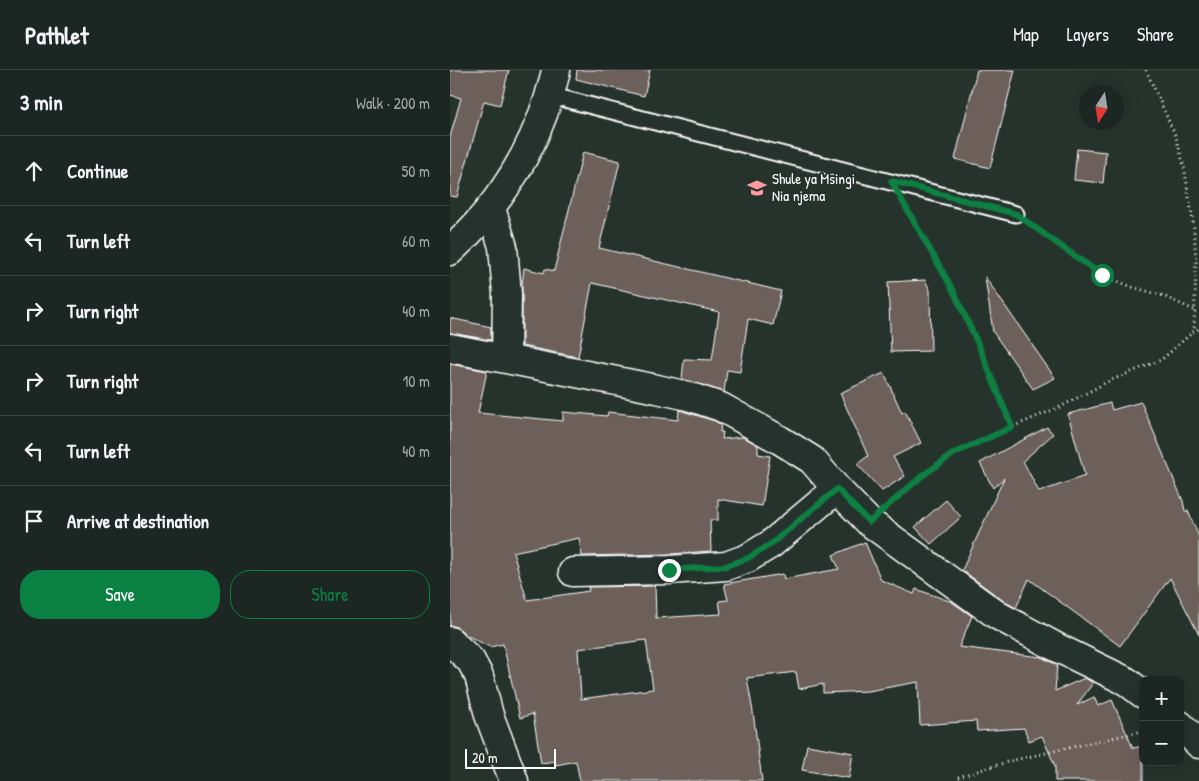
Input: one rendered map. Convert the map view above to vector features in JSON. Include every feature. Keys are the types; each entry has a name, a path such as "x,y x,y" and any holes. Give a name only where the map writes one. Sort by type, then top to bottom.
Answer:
{"street":[{"path":"450,252 491,208 515,173 540,124 552,83"},
{"path":"491,208 503,247 507,294 506,359"},
{"path":"450,348 657,389 688,396 721,408 812,460 869,522 997,615 1058,648 1126,681 1139,691"},
{"path":"573,572 669,570 726,566 748,558 771,544 837,489"},
{"path":"450,641 471,661 479,676 489,715 514,781"},
{"path":"1184,729 1199,744"}],"lane":[{"path":"552,83 891,181 1016,214"}],"path":[{"path":"1146,70 1176,137 1184,166 1194,228 1196,262 1194,331"},
{"path":"891,181 953,290 978,344 1012,427"},
{"path":"1016,214 1102,275 1132,287 1160,294 1194,310"},
{"path":"869,522 922,476 953,454 1062,406 1109,381 1161,360 1194,331 1199,329"},
{"path":"958,777 1010,762 1139,732"}],"building":[{"path":"450,70 509,70 500,105 484,101 457,197 450,196 450,137 461,98 450,95"},
{"path":"577,70 650,70 644,96 576,79"},
{"path":"977,70 1015,70 990,168 955,159"},
{"path":"1077,149 1106,152 1103,183 1074,180"},
{"path":"583,152 620,161 599,248 781,291 773,325 748,319 740,372 727,370 724,392 682,379 684,359 712,360 719,312 592,283 578,357 522,346 522,284 524,268 544,273 545,269 554,271"},
{"path":"985,277 1055,378 1033,389 993,332"},
{"path":"925,280 930,290 931,351 891,352 888,282"},
{"path":"450,318 491,327 491,340 450,333"},
{"path":"450,364 487,371 478,413 563,421 563,412 607,416 608,412 678,420 679,410 715,421 721,425 722,439 743,437 758,445 758,454 770,456 762,506 718,499 718,520 710,520 711,551 582,556 579,538 513,552 527,600 589,591 588,587 655,586 656,618 721,614 719,601 728,600 724,584 783,574 784,579 839,569 833,555 865,542 881,580 914,594 916,589 952,602 972,616 959,647 1041,657 1057,665 1055,691 1085,678 1093,683 1077,705 1094,697 1098,706 1112,700 1133,748 1139,747 1139,766 1143,766 1143,781 1055,781 1055,766 1042,736 1029,741 1024,728 977,731 976,721 920,725 918,682 868,691 823,693 823,684 799,689 796,672 747,678 762,781 580,781 576,761 556,765 555,761 541,763 533,714 520,718 503,644 490,647 466,635 454,626 450,626","holes":["646,640 653,689 581,699 578,649"]},
{"path":"884,373 902,413 905,411 921,443 893,457 905,476 882,491 857,464 868,456 840,393"},
{"path":"1141,402 1183,501 1185,511 1188,511 1199,537 1199,635 1170,578 1120,646 1029,579 1016,608 962,570 1004,478 993,488 980,463 1047,427 1053,434 1023,461 1039,492 1085,476 1068,414 1110,403 1112,410"},
{"path":"946,500 961,517 931,544 915,527"},
{"path":"807,745 853,753 849,778 802,770"}],"place":[{"name":"Shule ya Msingi Nia njema","path":"757,188"}],"route":[{"path":"669,570 726,566 748,558 771,544 837,489 869,522 922,476 953,454 1012,427 978,344 953,290 891,181 1016,214 1102,275"}]}
